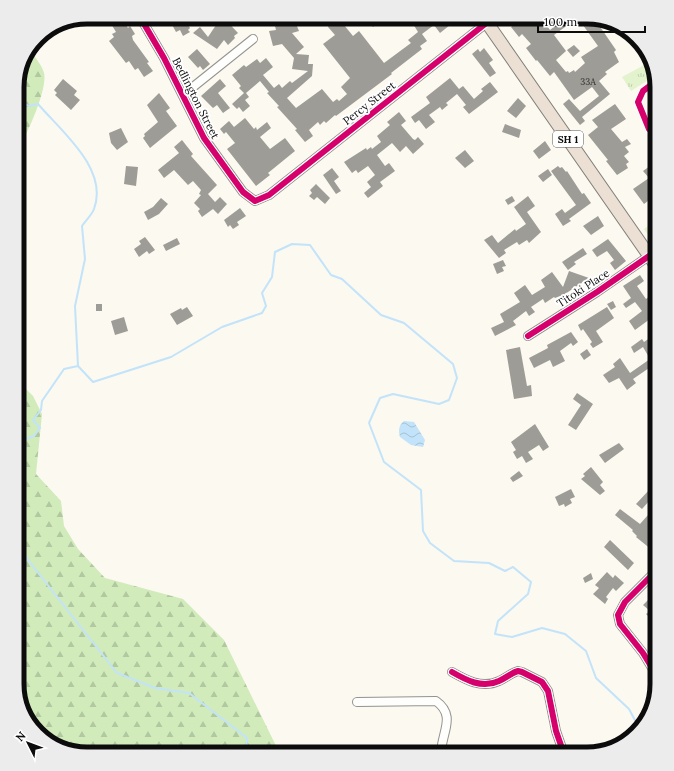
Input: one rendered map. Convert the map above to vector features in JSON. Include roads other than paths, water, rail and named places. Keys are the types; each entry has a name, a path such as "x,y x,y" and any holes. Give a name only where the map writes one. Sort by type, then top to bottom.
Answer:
{"highway":[{"name":"SH 1","path":"491,24 649,256"}],"street":[{"name":"Bedlington Street","path":"144,24 164,58 213,153 244,192 255,201"},
{"name":"Percy Street","path":"255,201 269,195 482,24"},
{"path":"182,95 253,39"},
{"name":"Titoki Place","path":"528,336 649,256"},
{"path":"650,577 625,602 618,614 620,624 643,653 650,664"},
{"path":"452,672 475,684 490,684 498,682 513,672 518,671 532,676 542,682 548,691 554,724 562,747"},
{"path":"357,702 436,701 446,712 447,718 442,747"}],"water":[{"path":"404,421 414,422 425,440 423,447 411,445 400,437 399,428"}],"waterway":[{"path":"24,104 29,106 38,104 80,152 89,165 95,180 97,194 94,209 82,226 85,259 75,306 78,366 93,382 171,357 222,327 262,313 266,306 262,293 272,277 275,252 292,244 310,245 331,275 342,279 381,315 404,323 453,364 457,378 449,400 439,404 393,394 380,398 369,423 384,462 421,490 423,531 430,543 454,561 489,563 505,571 513,567 531,582 528,594 498,621 495,634 512,637 542,628 565,634 586,651 596,678 629,709 636,723"},
{"path":"24,440 34,436 40,428 33,420 41,410 42,401 64,369 78,366"},
{"path":"24,555 117,673 155,688 189,693 247,738 246,747"}]}
